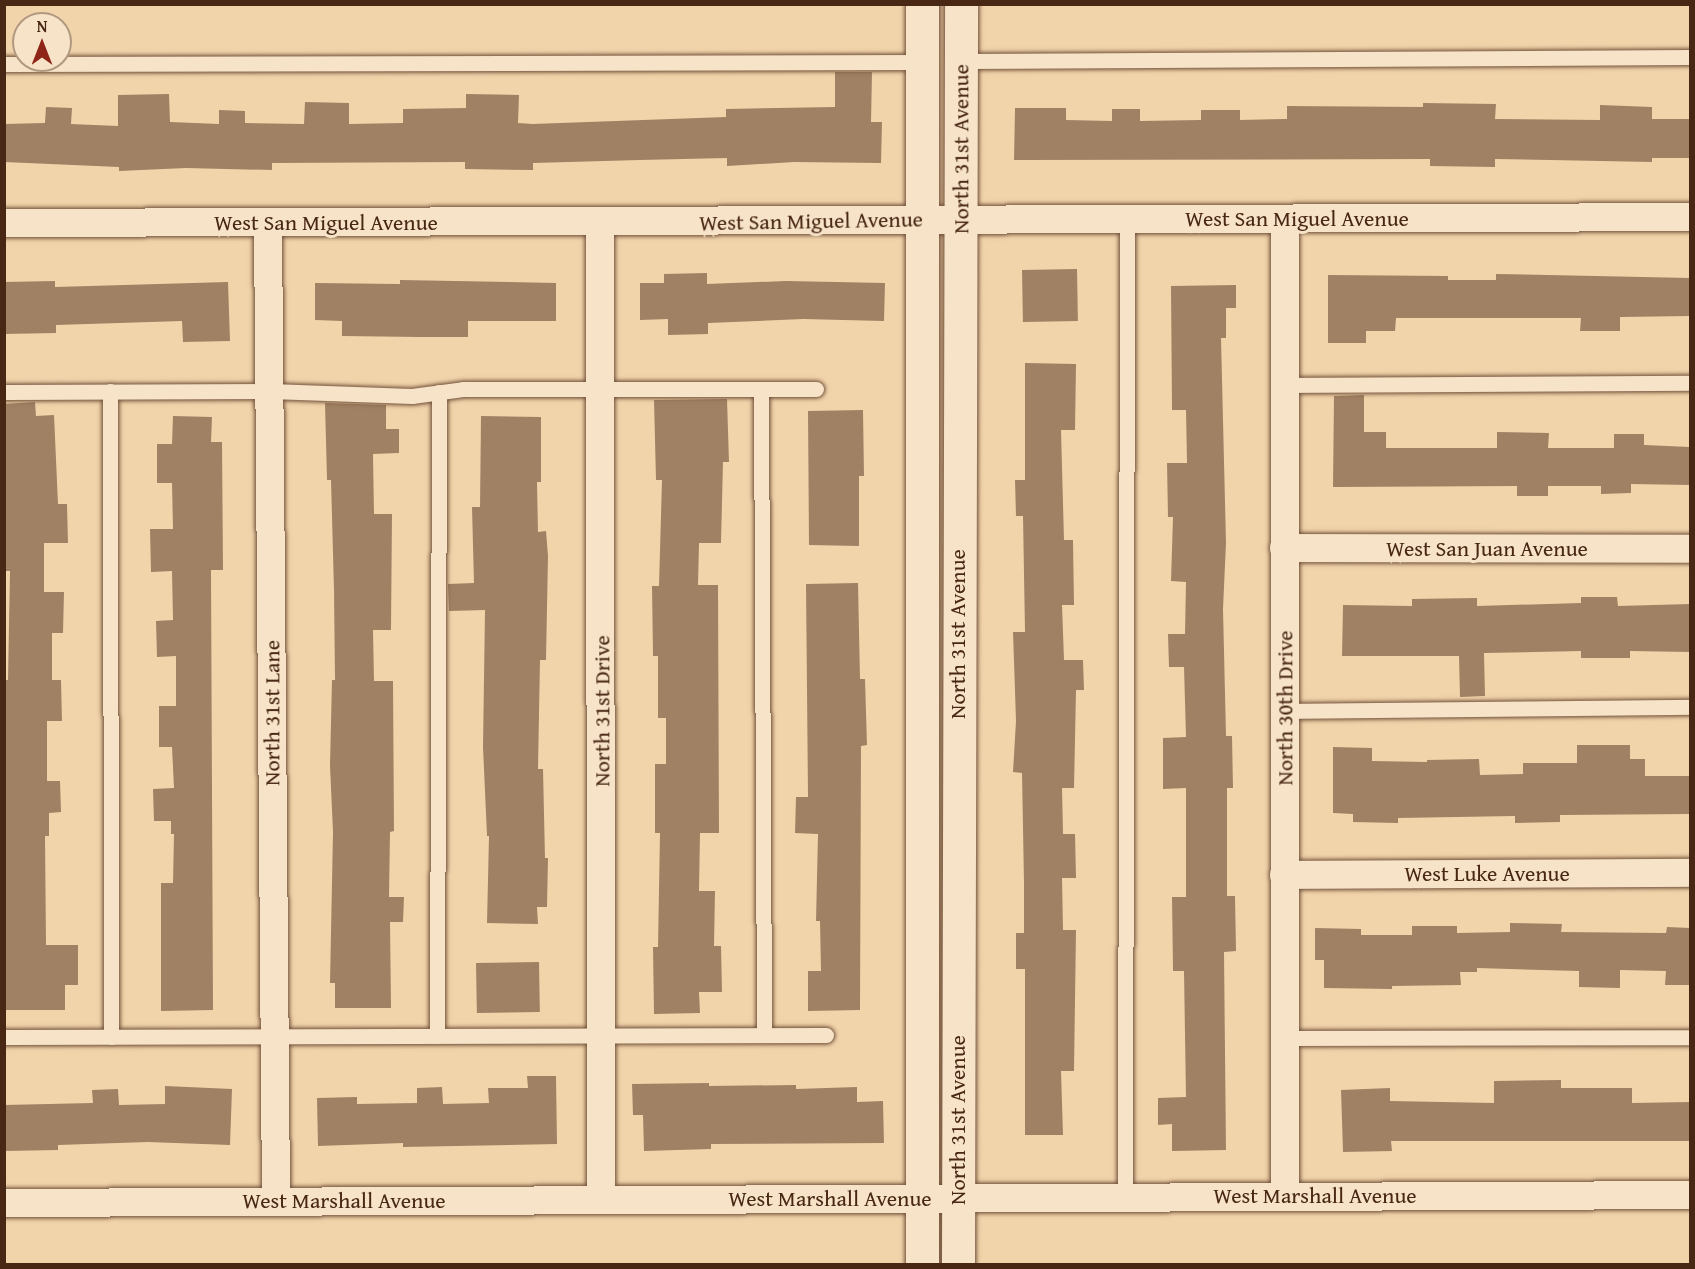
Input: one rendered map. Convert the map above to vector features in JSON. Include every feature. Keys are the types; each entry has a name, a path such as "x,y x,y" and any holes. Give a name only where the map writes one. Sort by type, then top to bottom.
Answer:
{"street":[{"name":"North 31st Avenue","path":"922,4 922,1264"},
{"name":"North 31st Avenue","path":"958,1264 961,4"},
{"name":"West San Miguel Avenue","path":"4,224 1690,217"},
{"name":"North 30th Drive","path":"1285,219 1285,1196"},
{"name":"North 31st Drive","path":"600,222 601,1200"},
{"name":"North 31st Lane","path":"268,224 276,1201"},
{"name":"West San Juan Avenue","path":"1284,548 1690,549"},
{"path":"922,684 958,684"},
{"name":"West Luke Avenue","path":"1284,875 1690,873"},
{"name":"West Marshall Avenue","path":"4,1203 1690,1195"}],"lane":[{"path":"961,61 1690,57"},
{"path":"4,64 923,62"},
{"path":"1125,1197 1127,219"},
{"path":"1284,385 1690,383"},
{"path":"4,392 270,390 412,396 463,389 816,389"},
{"path":"761,390 764,1035"},
{"path":"110,392 111,1037"},
{"path":"437,1036 439,392"},
{"path":"1285,711 1690,707"},
{"path":"4,1037 826,1035"},
{"path":"1284,1038 1690,1037"}],"building":[{"path":"835,72 872,72 871,122 882,122 881,163 794,162 727,166 727,158 533,163 533,170 465,169 465,162 272,163 272,170 186,168 119,171 119,167 4,162 4,124 45,123 46,107 72,108 71,124 118,126 118,95 169,94 170,122 219,124 219,110 245,111 245,123 304,124 305,102 349,103 349,124 403,123 403,109 466,108 466,94 519,95 518,123 533,124 726,117 726,109 835,107"},
{"path":"1423,103 1496,104 1495,119 1600,120 1600,105 1652,107 1652,119 1690,119 1690,158 1652,158 1652,162 1495,159 1495,167 1430,166 1430,159 1014,160 1015,108 1066,108 1066,120 1112,121 1112,109 1140,109 1140,121 1201,120 1201,110 1240,110 1240,120 1287,119 1287,106 1423,107"},
{"path":"1077,269 1078,321 1023,322 1022,270"},
{"path":"707,273 707,284 786,281 885,283 884,321 803,319 708,323 708,334 668,335 668,319 640,320 640,283 664,283 664,274"},
{"path":"1496,274 1690,278 1690,316 1620,317 1620,331 1580,331 1581,318 1396,318 1395,331 1366,331 1366,343 1328,343 1328,275 1448,276 1448,280 1496,280"},
{"path":"400,280 556,283 556,321 468,321 468,337 419,337 342,336 342,321 315,320 315,283 400,284"},
{"path":"55,281 55,287 228,282 230,341 183,342 182,321 56,325 56,333 4,334 4,282"},
{"path":"1236,285 1236,308 1226,308 1226,338 1221,338 1226,543 1223,609 1226,736 1232,736 1233,788 1227,788 1227,896 1235,896 1236,951 1224,952 1226,1150 1172,1151 1172,1124 1158,1125 1158,1098 1186,1097 1184,971 1173,971 1172,897 1186,897 1186,788 1163,789 1163,738 1186,737 1184,667 1169,667 1168,634 1185,634 1186,582 1171,581 1173,517 1168,517 1167,463 1187,463 1186,410 1172,410 1171,286"},
{"path":"1025,363 1076,364 1075,430 1061,430 1064,540 1073,540 1074,605 1062,605 1064,660 1083,660 1084,690 1076,690 1074,788 1062,788 1063,834 1075,834 1076,878 1062,878 1063,930 1076,930 1074,1071 1061,1071 1063,1135 1025,1135 1025,969 1016,969 1016,933 1024,933 1024,883 1022,773 1013,772 1016,721 1013,632 1025,632 1023,516 1016,516 1015,480 1025,480"},
{"path":"1364,395 1364,432 1386,432 1386,448 1497,448 1497,432 1549,433 1548,448 1614,448 1614,434 1644,434 1644,445 1690,447 1690,485 1631,484 1631,493 1601,494 1601,486 1548,486 1548,496 1517,496 1517,486 1333,487 1334,396"},
{"path":"727,399 729,462 723,462 721,543 699,543 698,585 718,585 719,833 700,833 699,891 715,891 714,946 721,946 722,992 699,992 700,1013 654,1014 653,947 658,947 660,833 655,833 655,764 666,764 666,718 658,718 658,656 653,656 652,586 659,586 662,480 656,480 654,400"},
{"path":"35,402 36,416 54,415 58,504 67,504 68,543 44,543 44,592 64,592 63,633 52,633 52,680 61,680 62,721 47,721 47,781 60,781 61,812 49,813 49,836 45,836 46,945 78,945 78,985 65,985 65,1010 4,1010 4,680 8,680 10,571 4,571 4,404"},
{"path":"325,403 386,405 386,429 399,429 399,453 373,454 374,514 392,514 391,630 373,630 374,681 393,681 394,831 390,832 389,897 404,897 403,922 390,922 391,1008 335,1008 335,983 330,983 333,832 330,766 332,680 335,680 331,480 327,480"},
{"path":"863,410 864,476 859,476 859,546 809,545 808,411"},
{"path":"173,416 212,417 211,442 222,442 223,570 211,570 213,1010 161,1011 161,883 173,883 174,834 171,834 171,821 154,821 153,789 174,788 172,747 159,747 159,706 176,706 176,656 157,657 156,621 173,620 172,571 151,572 150,529 173,529 172,483 157,483 157,444 172,444"},
{"path":"481,416 541,417 541,482 537,482 538,532 546,531 548,556 546,660 540,660 538,769 543,769 545,858 548,858 547,907 537,907 538,924 487,923 489,836 487,836 483,747 485,610 449,611 448,584 474,583 472,507 480,507"},
{"path":"858,583 860,679 865,679 867,745 861,746 860,1010 808,1011 808,971 821,971 820,921 816,921 818,834 795,833 796,797 808,797 806,584"},
{"path":"1581,597 1617,597 1618,606 1690,604 1690,652 1630,651 1630,658 1581,658 1581,651 1484,653 1485,696 1460,697 1459,656 1342,656 1343,605 1412,606 1412,599 1477,598 1477,606 1581,603"},
{"path":"1577,745 1630,745 1630,759 1645,759 1645,776 1690,776 1690,814 1560,815 1560,822 1515,823 1515,816 1398,818 1398,823 1353,822 1353,814 1333,813 1333,747 1372,748 1372,761 1427,762 1427,760 1479,759 1480,775 1523,774 1523,763 1577,763"},
{"path":"1510,923 1562,924 1561,932 1666,933 1667,927 1690,928 1690,985 1665,985 1666,971 1620,970 1620,988 1579,987 1579,971 1477,968 1477,972 1460,972 1461,985 1392,986 1392,989 1324,988 1324,960 1315,960 1315,928 1361,929 1361,935 1412,935 1412,926 1457,926 1457,933 1510,932"},
{"path":"539,962 540,1012 477,1013 476,963"},
{"path":"527,1076 556,1076 557,1144 403,1147 403,1143 318,1146 317,1098 357,1097 357,1104 417,1103 417,1088 442,1087 443,1104 489,1103 488,1088 528,1088"},
{"path":"1561,1080 1561,1088 1632,1088 1632,1103 1690,1102 1690,1141 1391,1141 1392,1151 1343,1152 1341,1090 1390,1088 1390,1101 1494,1103 1494,1081"},
{"path":"709,1083 709,1086 796,1085 796,1089 857,1087 857,1102 883,1101 884,1143 711,1144 711,1149 644,1151 643,1115 633,1115 632,1084"},
{"path":"165,1086 232,1089 230,1145 148,1142 58,1145 58,1150 4,1151 4,1105 93,1103 92,1090 118,1089 119,1105 165,1104"}]}
